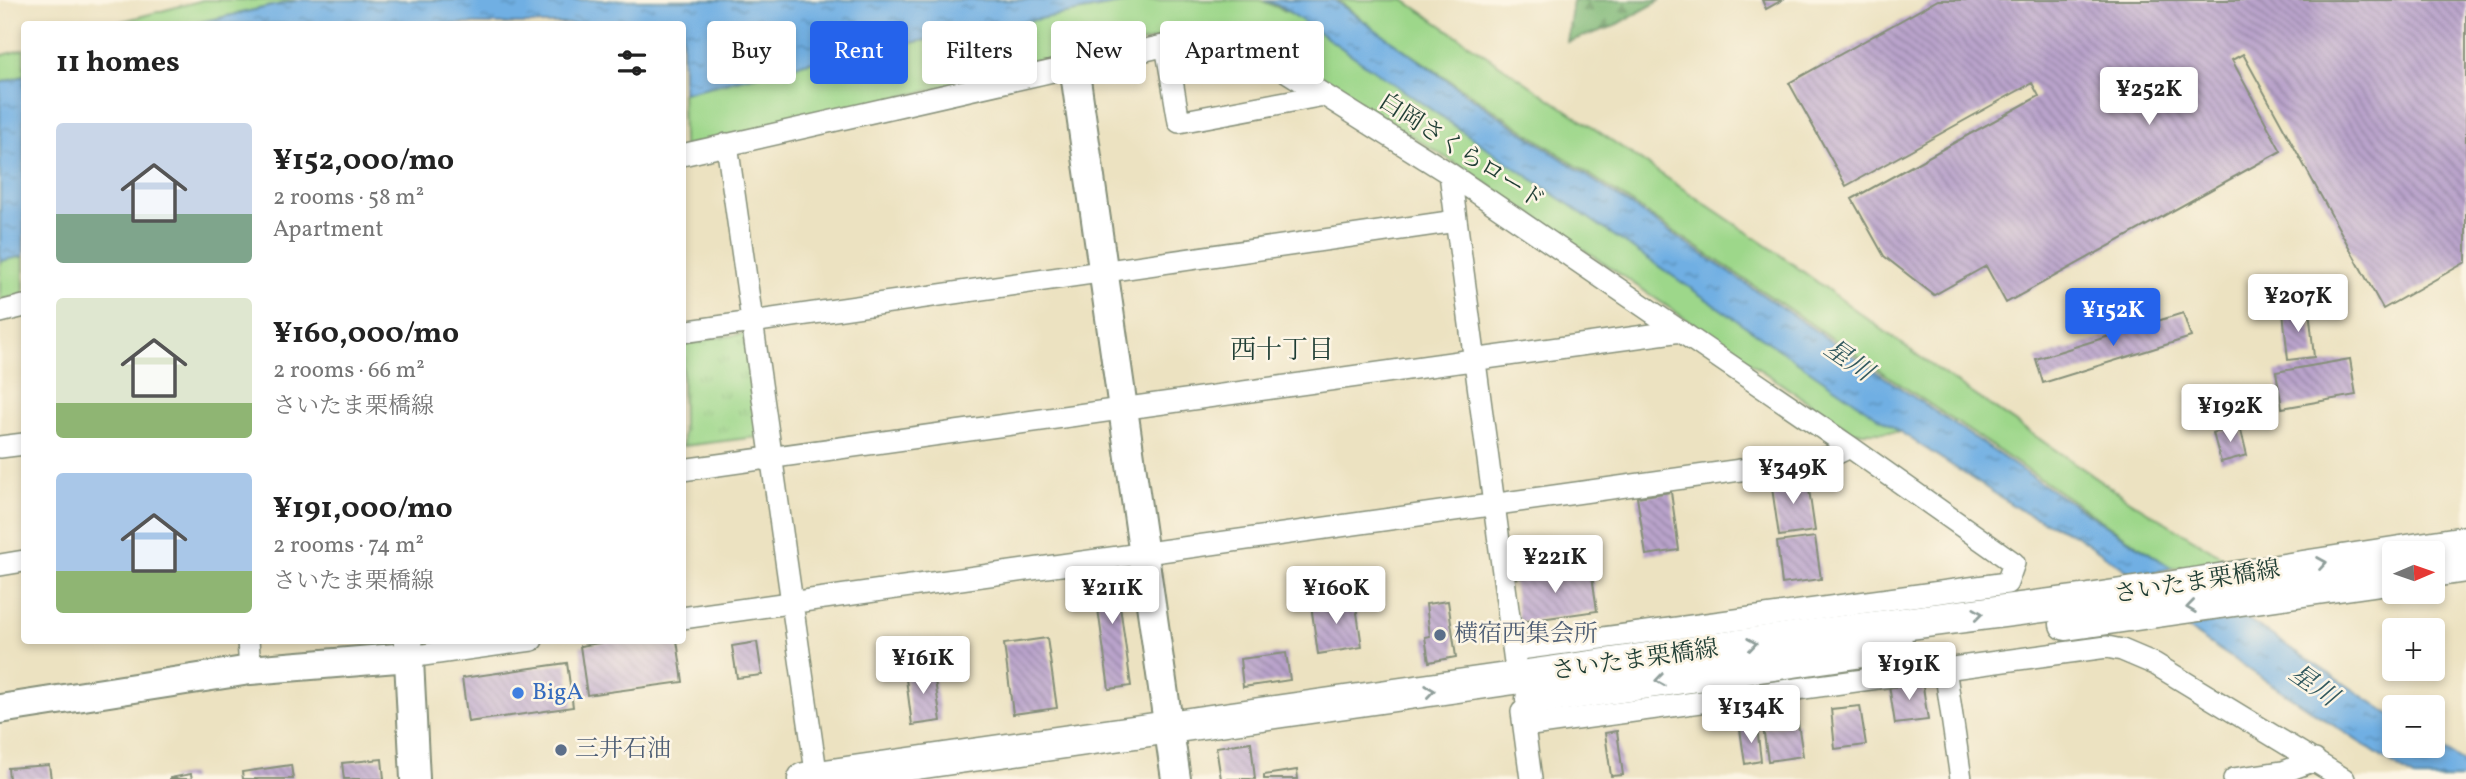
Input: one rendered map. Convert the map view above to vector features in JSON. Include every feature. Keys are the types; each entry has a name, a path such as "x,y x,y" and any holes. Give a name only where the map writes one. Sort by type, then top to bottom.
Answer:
{"main road":[{"name":"さいたま栗橋線","path":"1519,689 2466,542"},
{"path":"2445,569 2466,566"},
{"name":"さいたま栗橋線","path":"813,778 1171,736 1519,689 2116,618 2382,579"},
{"name":"さいたま栗橋線","path":"948,779 1171,736"}],"street":[{"name":"白岡さくらロード","path":"686,154 1051,71"},
{"path":"1077,84 1176,779"},
{"path":"1173,84 1179,122 1324,95"},
{"name":"白岡さくらロード","path":"1307,84 1450,174 1850,447 2014,563 2007,583 1519,689"},
{"path":"727,144 792,601 813,778"},
{"path":"1450,174 1531,779"},
{"path":"686,331 1456,221"},
{"path":"0,312 21,307"},
{"path":"686,469 1681,331"},
{"path":"0,447 21,444"},
{"path":"686,617 1827,458 1850,447"},
{"path":"0,565 21,562"},
{"path":"248,644 250,670"},
{"path":"0,709 250,670 408,649 477,644"},
{"path":"1519,689 1945,668 2107,647 2122,650 2155,664 2344,779"},
{"path":"408,649 415,779"},
{"path":"1945,668 1961,779"},
{"path":"2244,778 2283,772 2315,760"}],"green space":[{"path":"203,0 299,0 205,21 123,21"},
{"path":"1140,0 1260,0 1306,21 1160,21 1160,38 1146,42 1146,21 1051,21 1051,63 1037,66 1037,21 1028,21"},
{"path":"1338,0 1404,0 1772,249 1935,368 2129,500 2231,562 2172,568 1380,33"},
{"path":"1573,0 1661,0 1612,27 1567,42"},
{"path":"1324,33 1908,432 1852,432 1474,175 1324,82"},
{"path":"922,41 922,84 958,84 686,145 686,92 719,84 796,84 796,65 810,62 810,84 908,84 908,43"},
{"path":"21,50 21,77 0,83 0,56"},
{"path":"21,257 21,296 0,300 0,261"},
{"path":"750,333 766,436 686,446 686,341"}],"water":[{"path":"299,0 1140,0 1028,21 922,21 922,41 908,43 908,21 810,21 810,62 796,65 796,21 707,21 707,84 720,84 686,92 686,21 205,21"},
{"name":"星川","path":"1264,0 1334,0 1466,94 2048,488 2172,568 2136,577 2076,535 2025,513 1879,418 1324,36 1324,21 1302,21 1282,7"},
{"path":"21,77 21,257 0,261 0,83"},
{"name":"星川","path":"2246,618 2382,709 2382,757 2185,627"},
{"path":"2445,750 2466,764 2466,779 2415,779 2383,758 2445,758"}],"building":[{"path":"1762,0 1782,0 1766,9"},
{"path":"1938,0 2466,0 2466,262 2383,309 2243,54 2232,60 2281,151 2006,303 1986,266 1934,295 1884,256 1852,199 2039,96 2032,83 1846,186 1789,83"},
{"path":"2309,309 2314,357 2288,360 2283,311"},
{"path":"2183,313 2191,337 2043,383 2036,359"},
{"path":"2350,359 2356,395 2282,408 2276,372"},
{"path":"2240,426 2247,455 2221,462 2213,433"},
{"path":"1807,476 1815,531 1779,536 1771,481"},
{"path":"1671,492 1679,550 1646,555 1637,497"},
{"path":"1815,537 1821,579 1782,584 1777,542"},
{"path":"1114,562 1131,686 1109,689 1092,565"},
{"path":"1591,568 1597,611 1519,622 1513,579"},
{"path":"1355,599 1362,647 1318,654 1311,605"},
{"path":"1448,601 1456,657 1429,662 1425,637 1430,636 1426,604"},
{"path":"1047,638 1057,708 1013,714 1004,644"},
{"path":"757,642 762,675 737,678 732,646"},
{"path":"678,644 683,682 587,695 580,646"},
{"path":"1286,653 1290,680 1243,687 1240,659"},
{"name":"BigA","path":"567,663 573,707 468,722 462,678"},
{"path":"933,667 941,721 912,725 905,671"},
{"path":"1922,680 1928,720 1895,724 1889,685"},
{"path":"1860,706 1866,745 1835,749 1831,709"},
{"path":"1798,723 1803,756 1768,761 1763,728"},
{"path":"1757,727 1761,761 1745,764 1740,729"},
{"path":"1617,731 1623,775 1611,776 1605,733"},
{"path":"1251,742 1255,779 1221,779 1216,747"},
{"path":"382,759 384,779 344,779 342,763"},
{"path":"49,765 51,779 9,779 8,768"},
{"path":"291,765 293,779 243,779 242,772"},
{"path":"1297,770 1298,779 1264,779 1264,775"},
{"path":"191,774 192,779 170,779 170,778"}],"place":[{"name":"横宿西集会所","path":"1440,635"},
{"name":"BigA","path":"518,693"},
{"name":"三井石油","path":"561,750"}],"district":[{"name":"西十丁目","path":"1282,351"}]}
